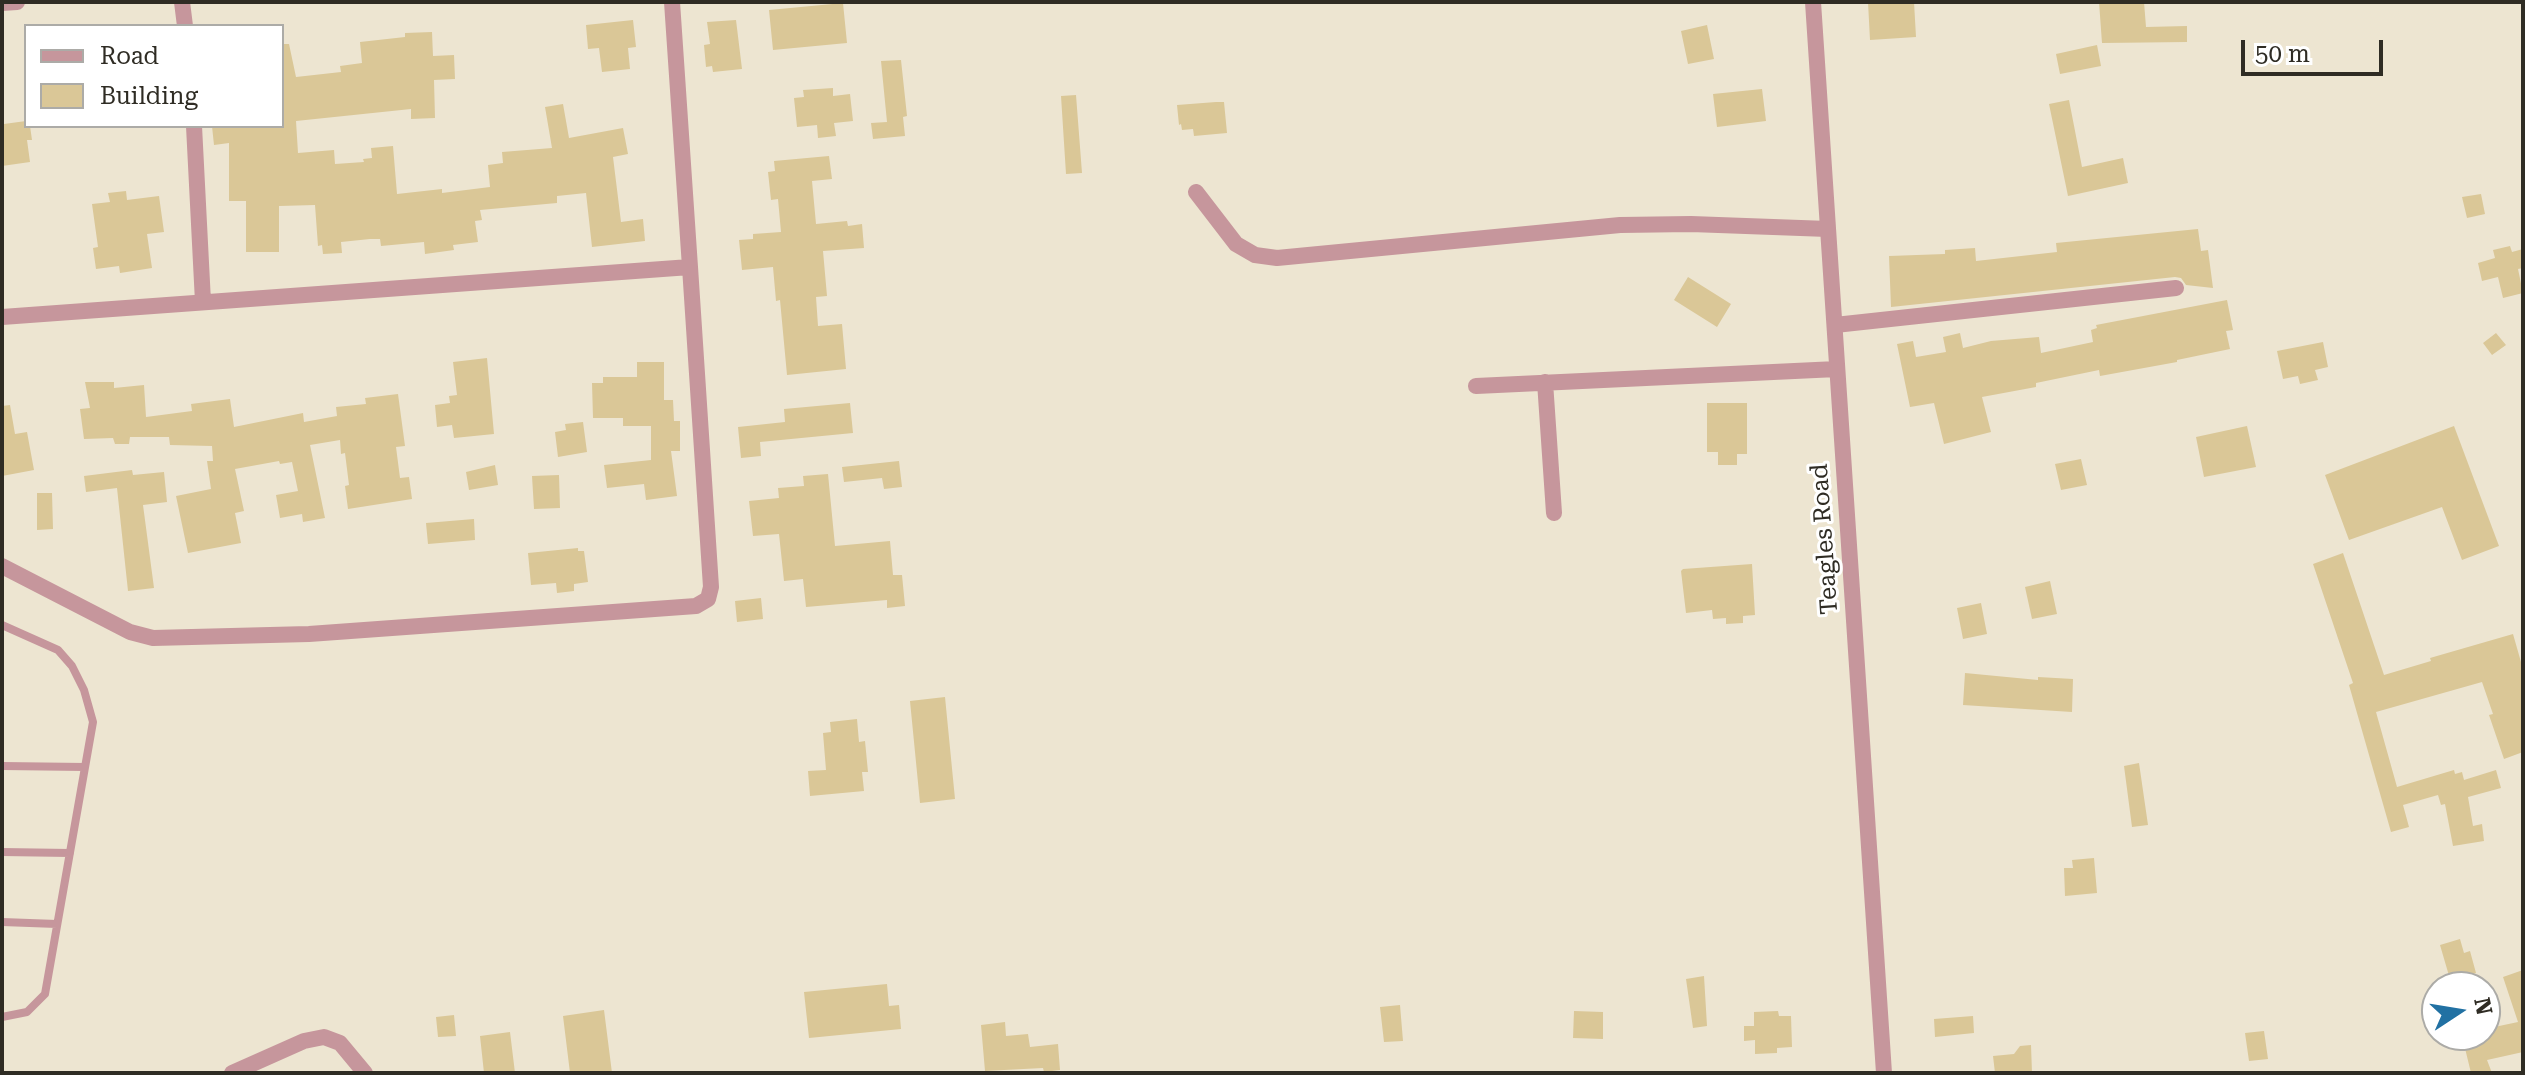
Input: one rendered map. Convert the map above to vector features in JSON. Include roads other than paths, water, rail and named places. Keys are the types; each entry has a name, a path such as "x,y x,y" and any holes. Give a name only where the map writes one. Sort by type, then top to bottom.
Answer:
{"street":[{"path":"2,3 17,2"},
{"path":"182,2 185,24"},
{"path":"2,566 130,632 153,638 309,634 696,606 708,599 711,587 672,2"},
{"name":"Teagles Road","path":"1813,2 1884,1073"},
{"path":"194,128 203,302"},
{"path":"1196,192 1236,244 1255,255 1277,258 1620,225 1828,229"},
{"path":"2,317 690,267"},
{"path":"1835,325 2176,288"},
{"path":"1476,386 1837,369"},
{"path":"1545,382 1554,513"},
{"path":"232,1073 304,1041 324,1037 340,1043 365,1073"}],"lane":[{"path":"2,625 58,650 72,666 84,690 93,722 45,994 27,1012 2,1017"},
{"path":"2,766 85,767"},
{"path":"2,852 70,853"},
{"path":"2,922 57,924"}]}
